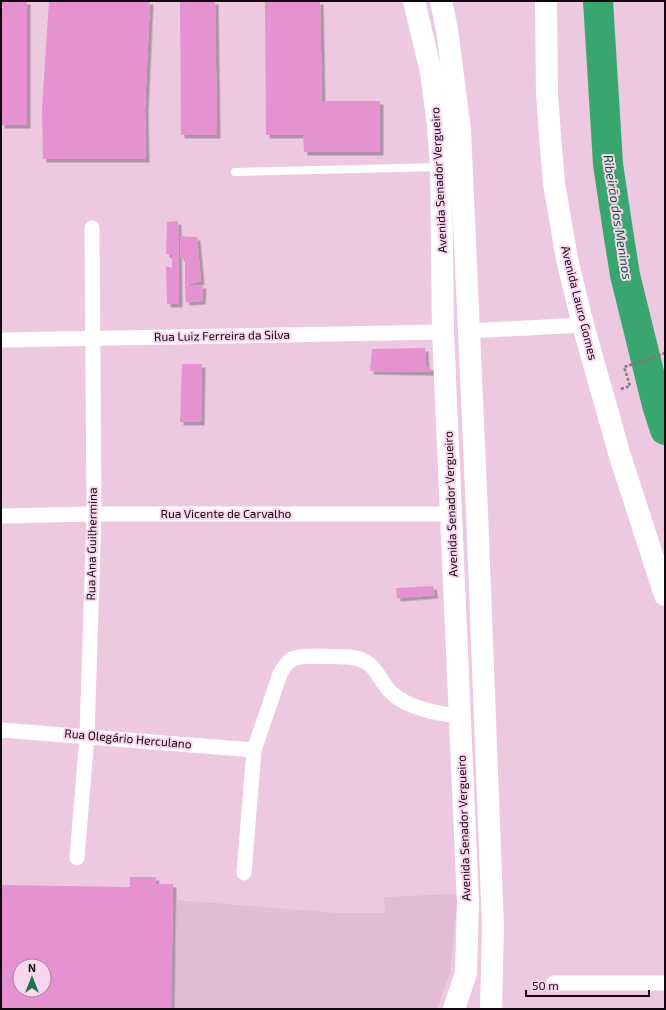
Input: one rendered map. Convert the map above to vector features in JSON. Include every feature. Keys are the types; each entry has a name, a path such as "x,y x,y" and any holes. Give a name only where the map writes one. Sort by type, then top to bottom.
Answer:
{"main road":[{"name":"Avenida Senador Vergueiro","path":"414,1 431,72 438,125 441,167 443,332 468,903 466,973 459,1006"},
{"name":"Avenida Senador Vergueiro","path":"441,1 452,61 460,130 493,927 491,1009"},
{"name":"Avenida Lauro Gomes","path":"546,1 547,94 553,168 567,259 583,325 620,456 665,595"}],"street":[{"name":"Rua Ana Guilhermina","path":"77,858 87,736 94,514 92,228"},
{"path":"469,331 583,325"},
{"name":"Rua Luiz Ferreira da Silva","path":"1,340 443,332"},
{"name":"Rua Vicente de Carvalho","path":"1,516 94,514 452,514"},
{"path":"244,873 254,750 283,668 287,663 302,657 358,658 376,669 389,691 402,700 425,709 459,716"},
{"name":"Rua Olegário Herculano","path":"1,730 254,750"},
{"path":"554,983 665,983"}],"lane":[{"path":"235,172 441,167"},
{"name":"Avenida Senador Vergueiro","path":"486,1009 491,976"}],"path":[{"path":"625,388 630,386 624,366 665,353"}],"shaded area":[{"path":"458,894 450,973 437,1009 175,1009 177,900 337,913 385,913 384,897"}],"building":[{"path":"1,1 27,1 27,125 1,125"},
{"path":"49,1 150,1 145,109 146,159 43,159 42,109"},
{"path":"180,1 215,1 217,135 181,135"},
{"path":"265,1 320,1 322,101 380,101 380,152 304,152 303,135 266,135"},
{"path":"178,221 179,304 167,304 166,266 172,268 172,255 166,254 167,222"},
{"path":"180,236 197,237 201,281 185,285 185,259 180,257"},
{"path":"185,285 203,285 202,301 186,302"},
{"path":"425,348 426,367 430,367 431,372 370,371 372,349"},
{"path":"182,364 202,364 201,422 180,422"},
{"path":"433,586 435,595 397,598 396,588"},
{"path":"130,877 156,877 155,884 173,884 171,1009 1,1009 1,885 130,887"}],"waterway":[{"name":"Ribeirão dos Meninos","path":"598,1 608,164 618,231 625,275 657,405 665,430"}]}
